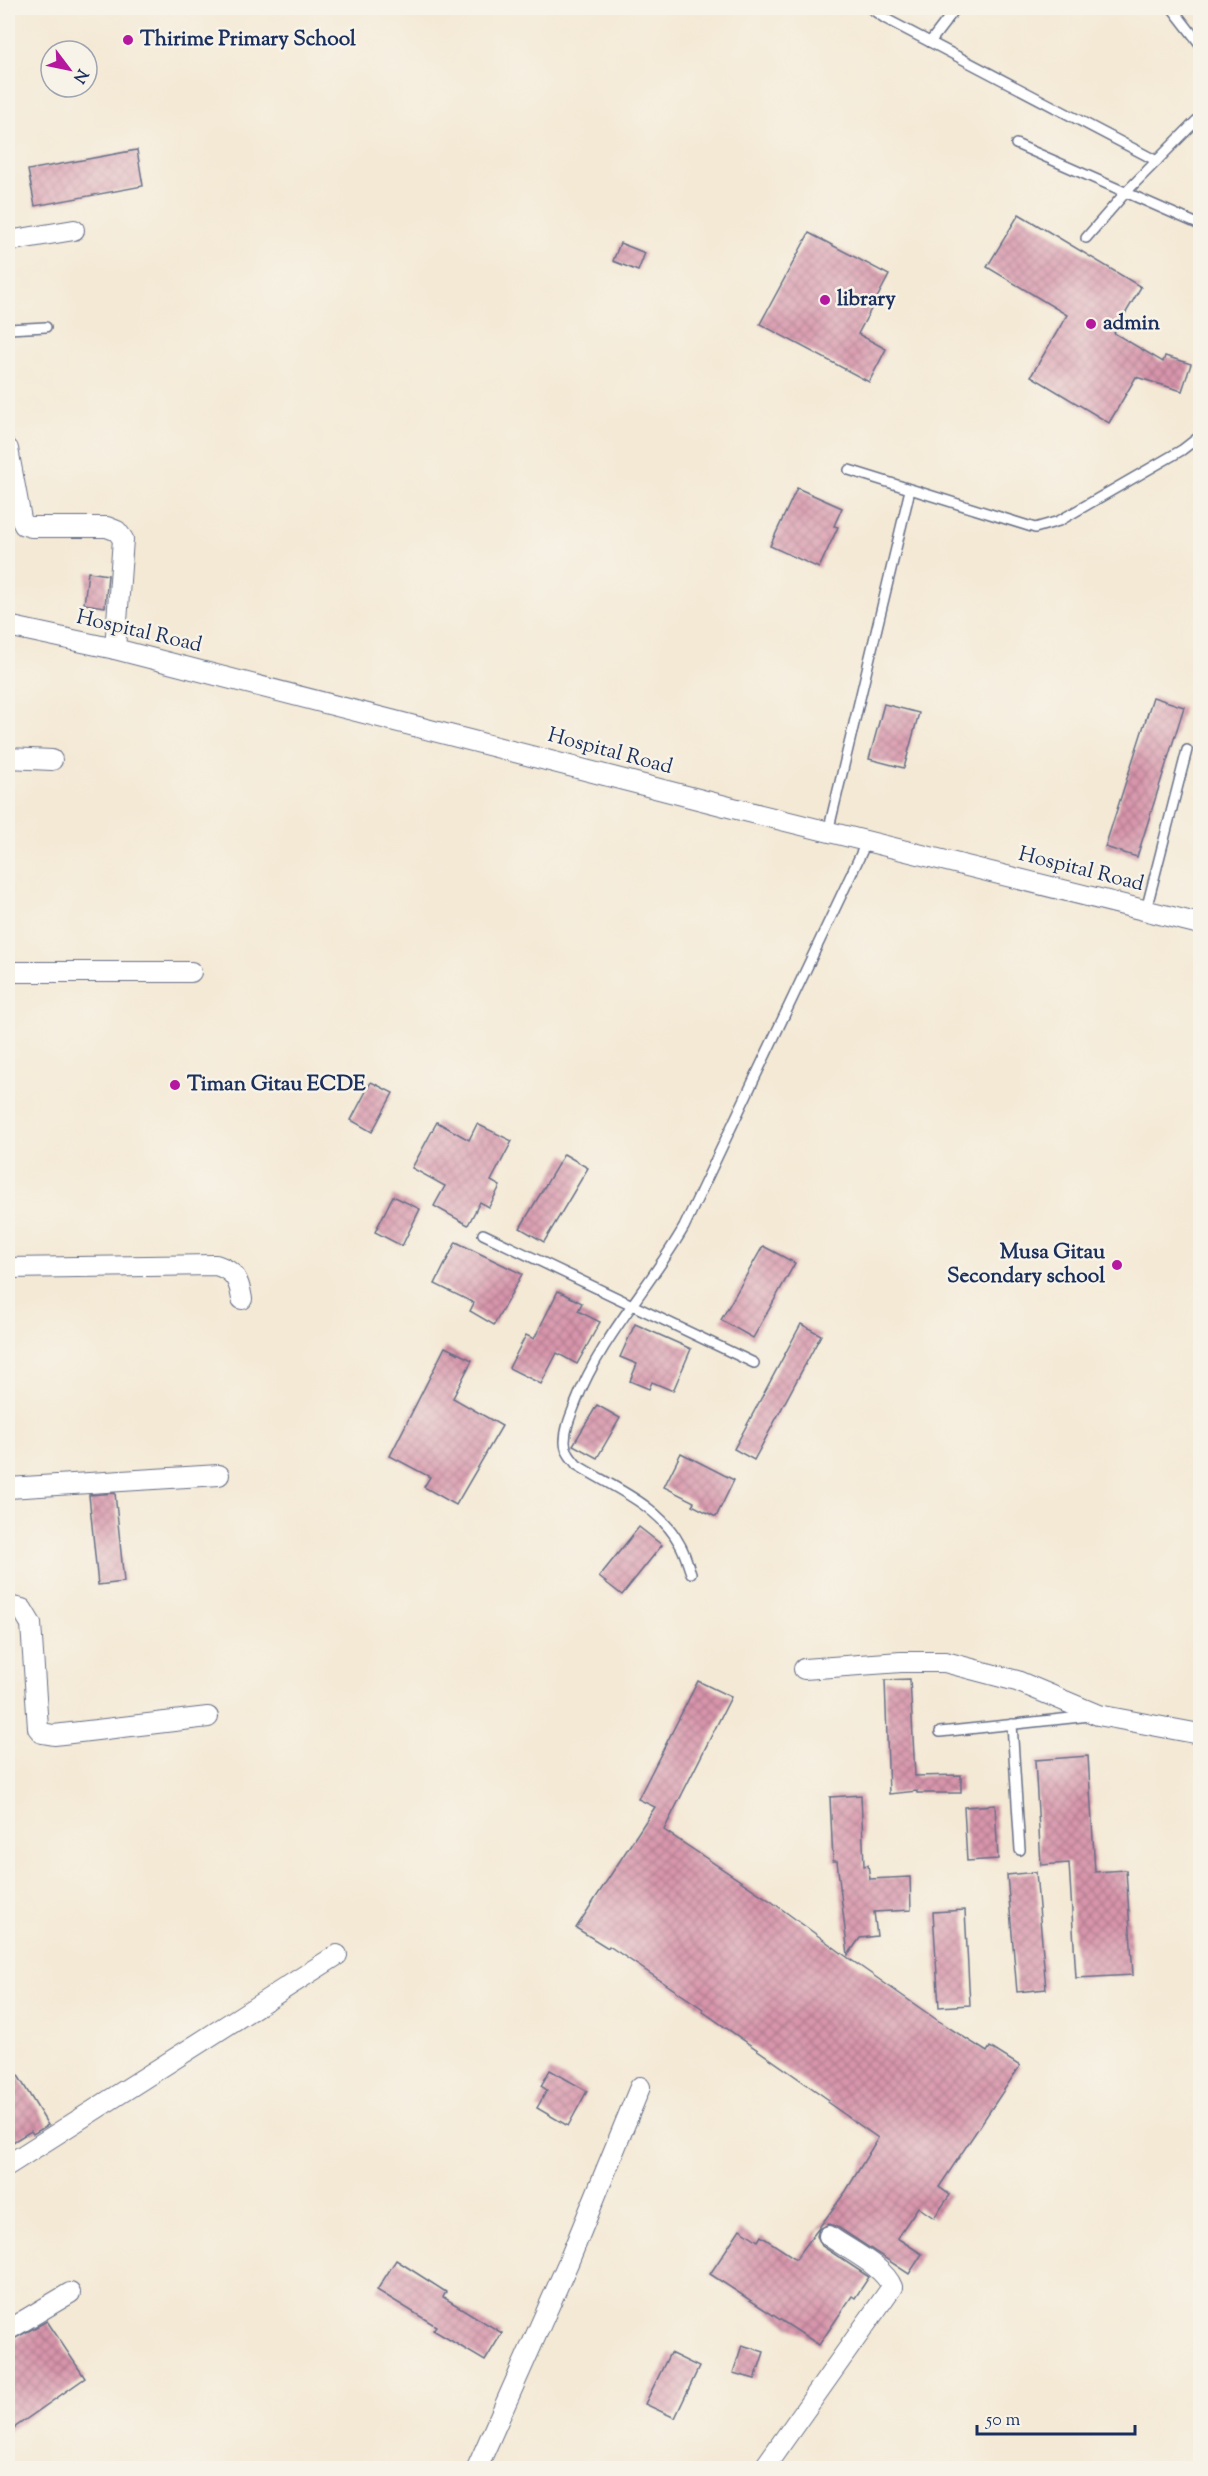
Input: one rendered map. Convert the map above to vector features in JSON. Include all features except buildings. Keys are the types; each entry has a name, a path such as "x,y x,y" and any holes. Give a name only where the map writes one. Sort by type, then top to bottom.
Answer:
{"street":[{"path":"8,241 74,230"},
{"path":"8,449 24,525 31,527 107,527 117,531 123,539 115,649"},
{"name":"Hospital Road","path":"8,626 115,649 828,832 1200,924"},
{"path":"8,758 52,760"},
{"path":"8,972 191,972"},
{"path":"8,1268 216,1265 233,1273 239,1281 242,1299"},
{"path":"8,1488 219,1475"},
{"path":"8,1606 22,1609 31,1624 38,1728 42,1733 54,1735 208,1717"},
{"path":"804,1669 901,1662 945,1662 1017,1680 1098,1715 1200,1734"},
{"path":"8,2165 337,1955"},
{"path":"477,2469 568,2263 640,2087"},
{"path":"764,2469 892,2287 889,2280 878,2269 829,2236"},
{"path":"8,2330 69,2294"}],"lane":[{"path":"870,8 1157,161"},
{"path":"930,42 956,8"},
{"path":"1172,8 1200,44"},
{"path":"1086,238 1126,192 1200,117"},
{"path":"1016,144 1200,225"},
{"path":"8,329 46,327"},
{"path":"849,471 1035,528 1059,521 1182,450 1200,436"},
{"path":"828,832 910,490"},
{"path":"1146,910 1187,750"},
{"path":"691,1573 680,1544 668,1527 627,1495 577,1465 568,1456 564,1444 567,1424 583,1383 611,1335 668,1256 684,1227 867,841"},
{"path":"483,1234 753,1363"},
{"path":"940,1732 1098,1715"},
{"path":"1012,1724 1020,1850"}],"place":[{"name":"Thirime Primary School","path":"128,40"},
{"name":"library","path":"825,300"},
{"name":"admin","path":"1091,324"},
{"name":"Timan Gitau ECDE","path":"175,1085"},
{"name":"Musa Gitau Secondary school","path":"1117,1265"}]}
